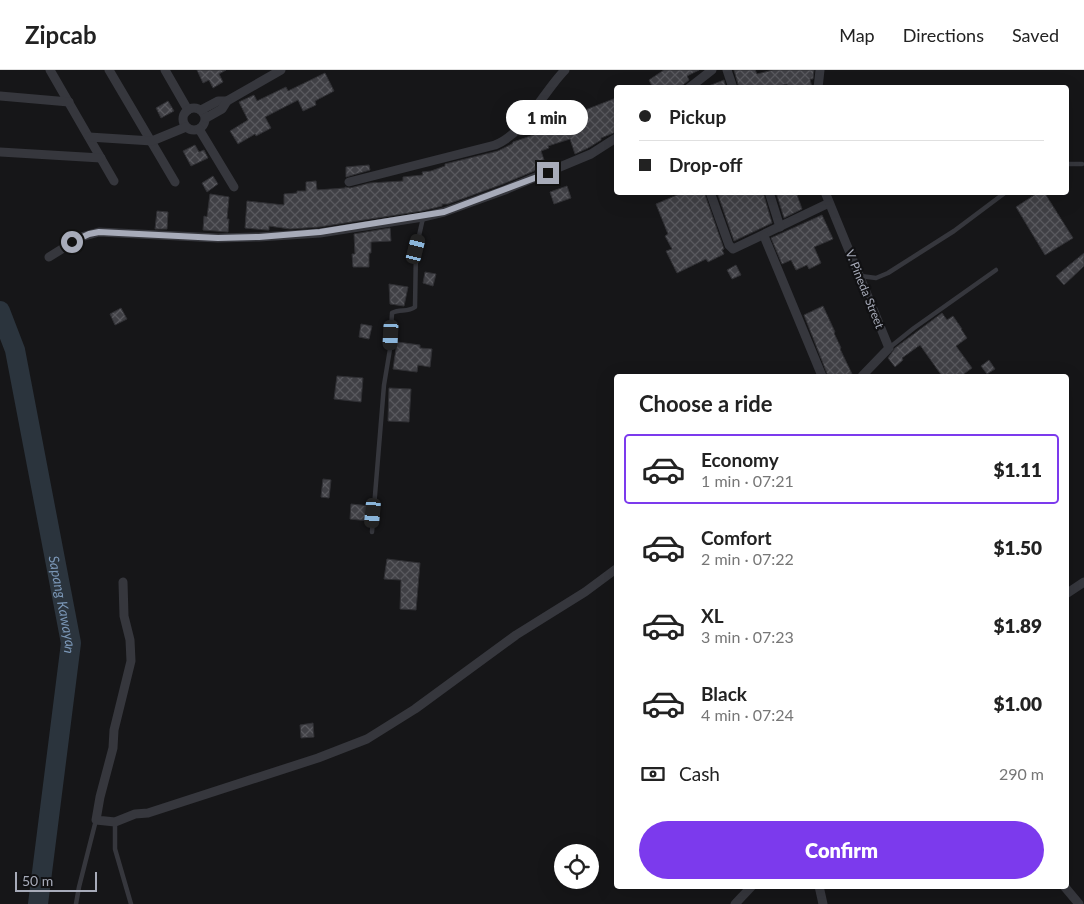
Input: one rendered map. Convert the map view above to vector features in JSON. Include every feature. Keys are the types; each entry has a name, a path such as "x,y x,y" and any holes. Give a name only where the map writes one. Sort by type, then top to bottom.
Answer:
{"street":[{"path":"50,70 114,181"},
{"path":"109,70 175,182"},
{"path":"165,70 188,110"},
{"path":"203,114 222,109 226,101 281,70"},
{"path":"349,182 495,145 504,141 524,121 565,70"},
{"path":"693,85 712,70"},
{"path":"727,70 732,85"},
{"path":"818,85 820,70"},
{"path":"0,96 69,102"},
{"path":"197,108 203,114 205,122 199,129 194,130 186,126 183,118 188,110 197,108"},
{"path":"89,137 152,141 186,126"},
{"path":"199,129 234,187"},
{"path":"49,257 81,237 99,232 218,238 267,237 320,232 423,217 444,212 514,187 591,154 614,139"},
{"path":"0,152 101,158"},
{"path":"711,195 728,245 733,250 829,202"},
{"path":"769,195 780,228"},
{"name":"V. Pineda Street","path":"826,195 889,348"},
{"path":"764,236 821,374"},
{"path":"864,374 889,348"},
{"path":"124,582 124,616 130,640 131,661 114,730 114,748 100,797 96,820 115,822 127,816 148,813 318,758 367,739 415,709 522,631 585,592 614,570"},
{"path":"1069,592 1084,582"},
{"path":"735,904 749,889"},
{"path":"820,889 823,904"},
{"path":"1066,889 1079,904"}],"lane":[{"path":"1069,164 1082,164"},
{"path":"859,276 876,278 888,273 954,231 1002,195"},
{"path":"372,532 392,312 411,311 415,307 416,249 423,217"},
{"path":"889,348 996,270"},
{"path":"76,904 96,820"},
{"path":"115,822 115,849 131,904"}],"building":[{"path":"197,70 226,70 219,74 223,82 213,88 209,80 203,83"},
{"path":"664,70 699,70 687,76 689,80 683,85 652,85 649,80"},
{"path":"734,70 755,70 757,74 773,70 814,70 813,79 810,79 811,85 738,85"},
{"path":"325,73 334,91 315,101 316,105 303,111 298,100 265,117 271,128 256,136 255,134 238,144 230,131 248,120 239,102 254,95 257,101 286,87 288,91"},
{"path":"724,80 725,85 711,85"},
{"path":"614,99 614,133 601,138 601,140 588,148 575,154 570,139 548,146 549,148 541,151 546,166 448,204 442,204 442,206 422,211 319,227 290,229 269,226 269,230 245,228 247,201 284,205 284,194 306,191 306,182 316,181 317,190 403,181 403,177 423,175 422,172 431,171 445,166 445,164 498,151 513,142 563,125 562,122 581,115 580,112"},
{"path":"168,101 174,111 161,118 156,108"},
{"path":"195,145 199,152 204,150 208,158 191,166 183,151"},
{"path":"369,165 370,170 346,177 346,167"},
{"path":"213,176 218,184 207,192 202,183"},
{"path":"567,186 571,198 554,204 550,192"},
{"path":"210,194 229,197 228,232 203,230 204,216 207,217"},
{"path":"677,195 705,195 724,249 722,250 724,254 708,262 706,259 677,273 666,251 672,249 665,236 668,234 656,204"},
{"path":"718,195 764,195 772,223 734,241"},
{"path":"777,195 797,195 802,209 784,218"},
{"path":"1034,195 1046,195 1073,238 1045,255 1016,207"},
{"path":"157,211 168,212 167,229 155,229"},
{"path":"822,215 833,239 814,247 821,263 809,269 807,265 796,270 791,260 782,264 771,238"},
{"path":"390,228 391,241 371,242 369,267 353,267 352,254 355,254 354,234"},
{"path":"1084,253 1084,266 1064,285 1056,276"},
{"path":"736,265 741,275 732,279 727,270"},
{"path":"425,272 436,274 433,286 423,283"},
{"path":"389,284 408,287 404,306 390,304"},
{"path":"823,306 852,374 827,374 804,315"},
{"path":"121,308 127,319 115,325 110,314"},
{"path":"942,313 947,320 953,316 967,338 956,346 972,368 964,374 941,374 920,345 902,358 903,360 895,367 888,358 895,348"},
{"path":"361,324 372,326 369,339 359,337"},
{"path":"397,342 420,345 420,348 432,349 430,367 418,365 417,372 393,369"},
{"path":"989,360 995,369 987,374 981,366"},
{"path":"337,376 363,378 361,402 334,399"},
{"path":"389,388 411,389 409,422 388,421"},
{"path":"323,479 331,480 329,498 321,497"},
{"path":"351,504 370,506 369,521 350,519"},
{"path":"387,559 420,563 416,610 400,609 401,580 384,579"},
{"path":"313,723 314,737 301,738 300,725"}],"waterway":[{"name":"Sapang Kawayan","path":"0,311 15,350 71,643 38,904"}],"route":[{"path":"72,242 89,234 99,232 218,238 290,236 352,228 444,212 548,173"}]}
